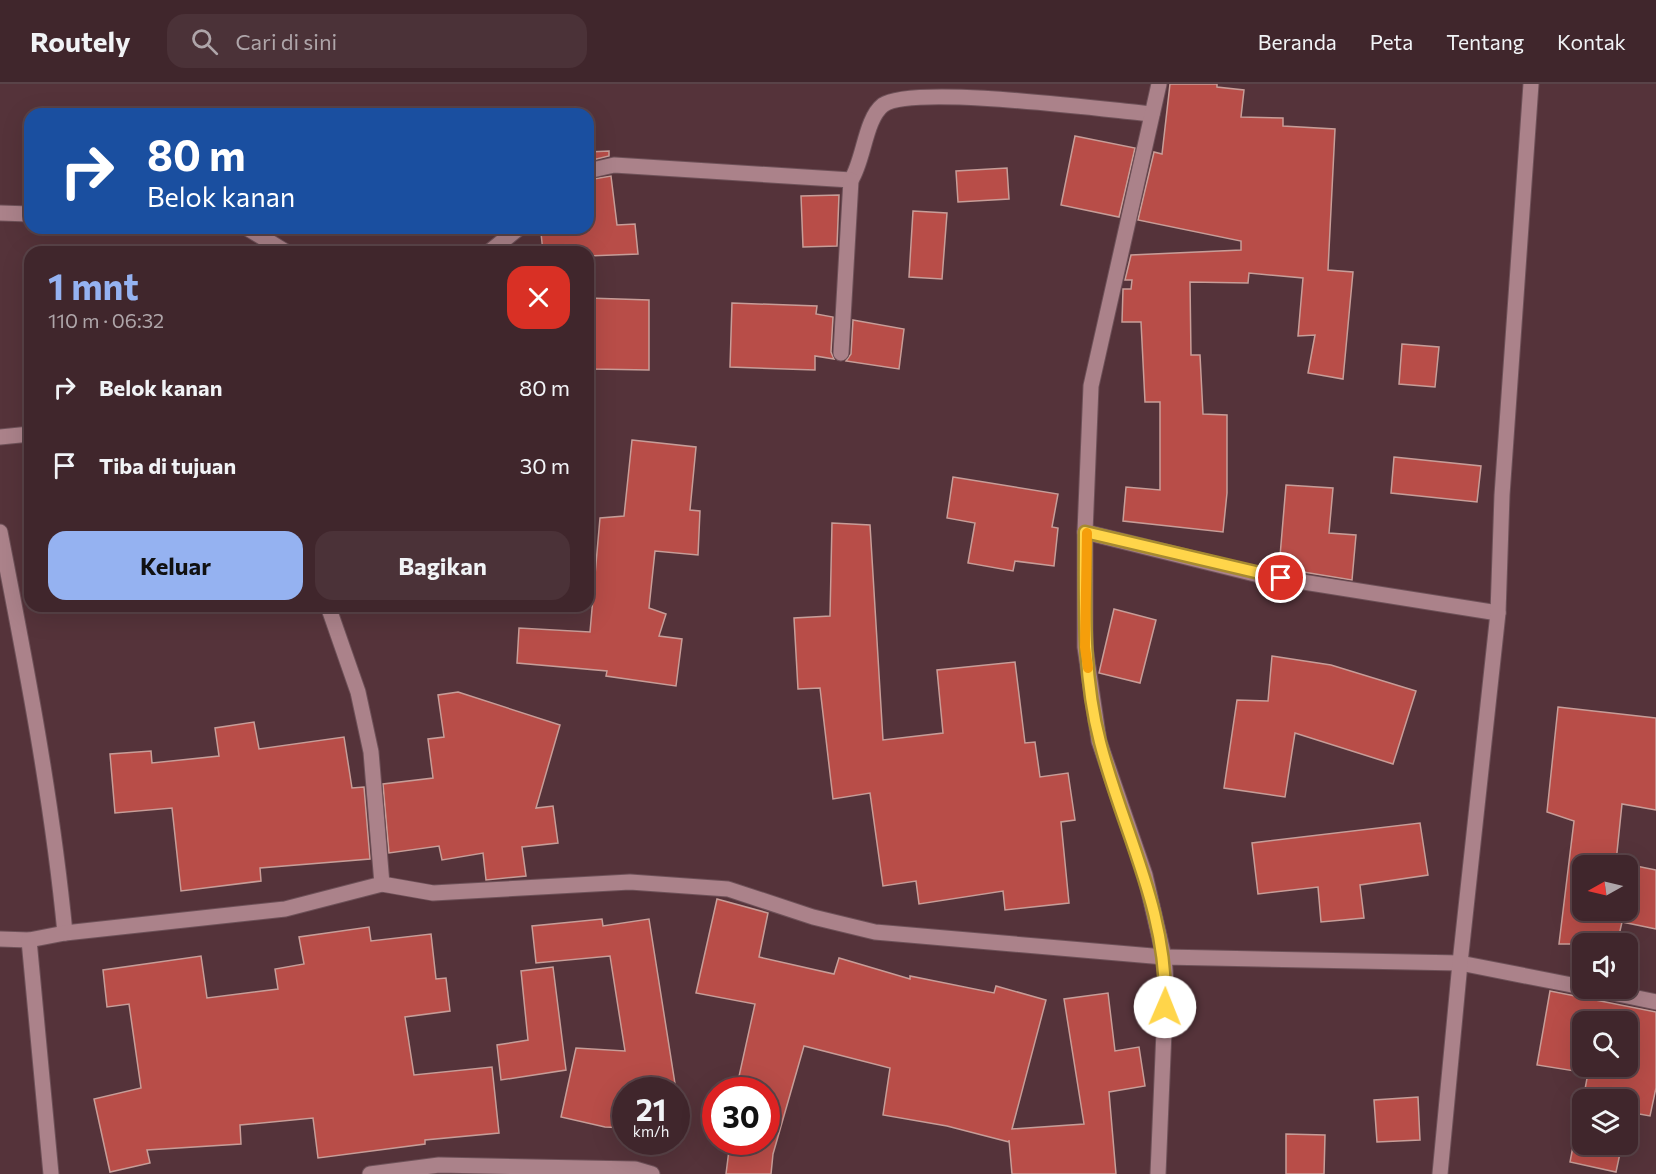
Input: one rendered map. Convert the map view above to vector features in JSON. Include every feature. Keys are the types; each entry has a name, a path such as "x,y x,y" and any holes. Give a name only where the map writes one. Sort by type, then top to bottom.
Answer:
{"street":[{"path":"1158,1174 1166,983 1164,957 1145,874 1099,741 1085,647 1085,532 1091,386 1160,84"},
{"path":"1440,1174 1460,963 1498,613 1502,495 1531,84"},
{"path":"841,353 851,180 857,171 874,115 882,106 897,98 971,97 1152,114"},
{"path":"594,170 614,165 851,180"},
{"path":"0,213 24,214"},
{"path":"257,234 276,246"},
{"path":"496,246 512,234"},
{"path":"0,437 24,435"},
{"path":"0,532 29,679 58,865 65,933"},
{"path":"1085,532 1259,575 1498,613"},
{"path":"330,612 358,692 371,752 382,884"},
{"path":"0,939 29,940 65,933 285,909 382,884 433,894 630,882 728,890 813,917 875,932 1164,957 1460,963 1572,985"},
{"path":"29,940 51,1174"},
{"path":"1638,998 1656,1002"},
{"path":"370,1174 439,1166 635,1169 652,1174"}],"building":[{"path":"1170,84 1217,84 1217,87 1244,90 1241,117 1283,118 1283,126 1335,129 1328,270 1353,272 1343,379 1308,373 1315,335 1298,336 1303,278 1249,273 1248,283 1190,282 1191,355 1200,355 1203,414 1227,415 1227,493 1223,532 1123,521 1126,487 1160,490 1160,402 1145,402 1141,322 1122,322 1123,289 1131,289 1132,280 1125,280 1131,255 1241,250 1241,241 1138,220 1154,152 1162,154"},
{"path":"1075,136 1135,148 1119,217 1061,205"},
{"path":"609,151 609,156 594,160 594,152"},
{"path":"1007,168 1009,199 958,202 956,171"},
{"path":"611,176 617,225 635,224 638,254 594,256 594,246 542,246 541,234 594,234 594,179"},
{"path":"839,195 837,246 803,247 801,196"},
{"path":"913,211 947,213 942,279 909,277"},
{"path":"594,298 649,300 649,370 594,369"},
{"path":"732,303 817,306 816,314 833,317 831,352 834,359 815,356 815,370 730,367"},
{"path":"853,320 904,329 899,369 846,361 851,354"},
{"path":"1402,344 1439,347 1435,387 1399,384"},
{"path":"632,440 696,447 690,510 700,511 698,555 655,551 649,608 666,614 659,636 682,639 676,686 606,676 607,671 517,663 519,628 590,632 592,612 594,612 600,518 624,516"},
{"path":"1394,457 1481,466 1477,502 1391,493"},
{"path":"953,477 1058,494 1052,527 1058,528 1054,566 1015,561 1013,571 968,563 975,523 947,518"},
{"path":"1286,485 1333,488 1329,533 1356,535 1352,580 1279,568"},
{"path":"832,523 870,525 883,740 943,733 937,670 1015,662 1025,743 1035,742 1040,777 1068,773 1075,820 1061,822 1069,903 1005,910 1003,891 919,904 916,881 883,886 870,793 833,799 820,688 798,689 794,618 830,616"},
{"path":"1114,609 1156,620 1140,683 1099,673"},
{"path":"1272,656 1331,665 1416,691 1393,764 1295,733 1285,797 1224,788 1237,700 1268,701"},
{"path":"458,692 560,725 536,808 553,806 558,843 522,847 526,876 486,880 483,853 442,860 439,846 389,853 383,784 433,778 428,739 444,737 438,695"},
{"path":"1558,707 1656,718 1656,810 1622,804 1617,855 1572,855 1572,921 1638,921 1638,866 1656,870 1656,929 1622,922 1620,933 1572,933 1572,944 1559,944 1574,821 1547,812"},
{"path":"254,722 259,749 344,737 352,788 364,787 370,859 260,868 261,881 181,891 172,808 115,813 110,754 151,751 152,763 219,756 215,728"},
{"path":"1420,823 1428,875 1360,885 1364,918 1321,922 1318,887 1258,894 1252,843"},
{"path":"717,899 768,913 759,957 834,974 839,958 910,979 910,976 994,993 996,986 1046,1000 1012,1129 1084,1124 1064,999 1108,993 1115,1051 1139,1047 1145,1086 1109,1092 1116,1174 1012,1174 1009,1140 1009,1142 947,1126 883,1115 890,1068 804,1046 780,1130 780,1077 739,1077 755,1004 696,993"},
{"path":"602,919 603,926 649,919 674,1077 612,1077 612,1127 561,1117 576,1048 625,1051 610,956 536,963 532,926"},
{"path":"369,927 371,941 431,934 436,979 446,978 450,1011 405,1017 414,1075 492,1067 499,1133 425,1140 425,1144 318,1158 313,1118 240,1125 241,1144 147,1150 150,1163 110,1172 94,1099 141,1088 129,1004 107,1007 103,970 201,956 207,998 278,989 275,969 304,964 299,937"},
{"path":"553,967 566,1070 501,1080 497,1045 528,1040 521,971"},
{"path":"1550,991 1572,995 1572,999 1590,999 1656,1012 1656,1088 1650,1116 1638,1114 1638,1089 1585,1089 1587,1077 1638,1077 1638,1011 1572,1011 1572,1070 1537,1065"},
{"path":"1418,1097 1420,1140 1377,1142 1374,1100"},
{"path":"1286,1134 1325,1135 1324,1174 1286,1174"},
{"path":"1572,1152 1572,1155 1620,1155 1616,1172 1570,1162"},
{"path":"728,1155 773,1155 771,1174 726,1174"}],"slow traffic":[{"path":"1087,533 1085,532 1085,647 1088,668"}],"route":[{"path":"1165,1007 1164,957 1145,874 1099,741 1085,647 1085,532 1259,575 1281,578"}]}
